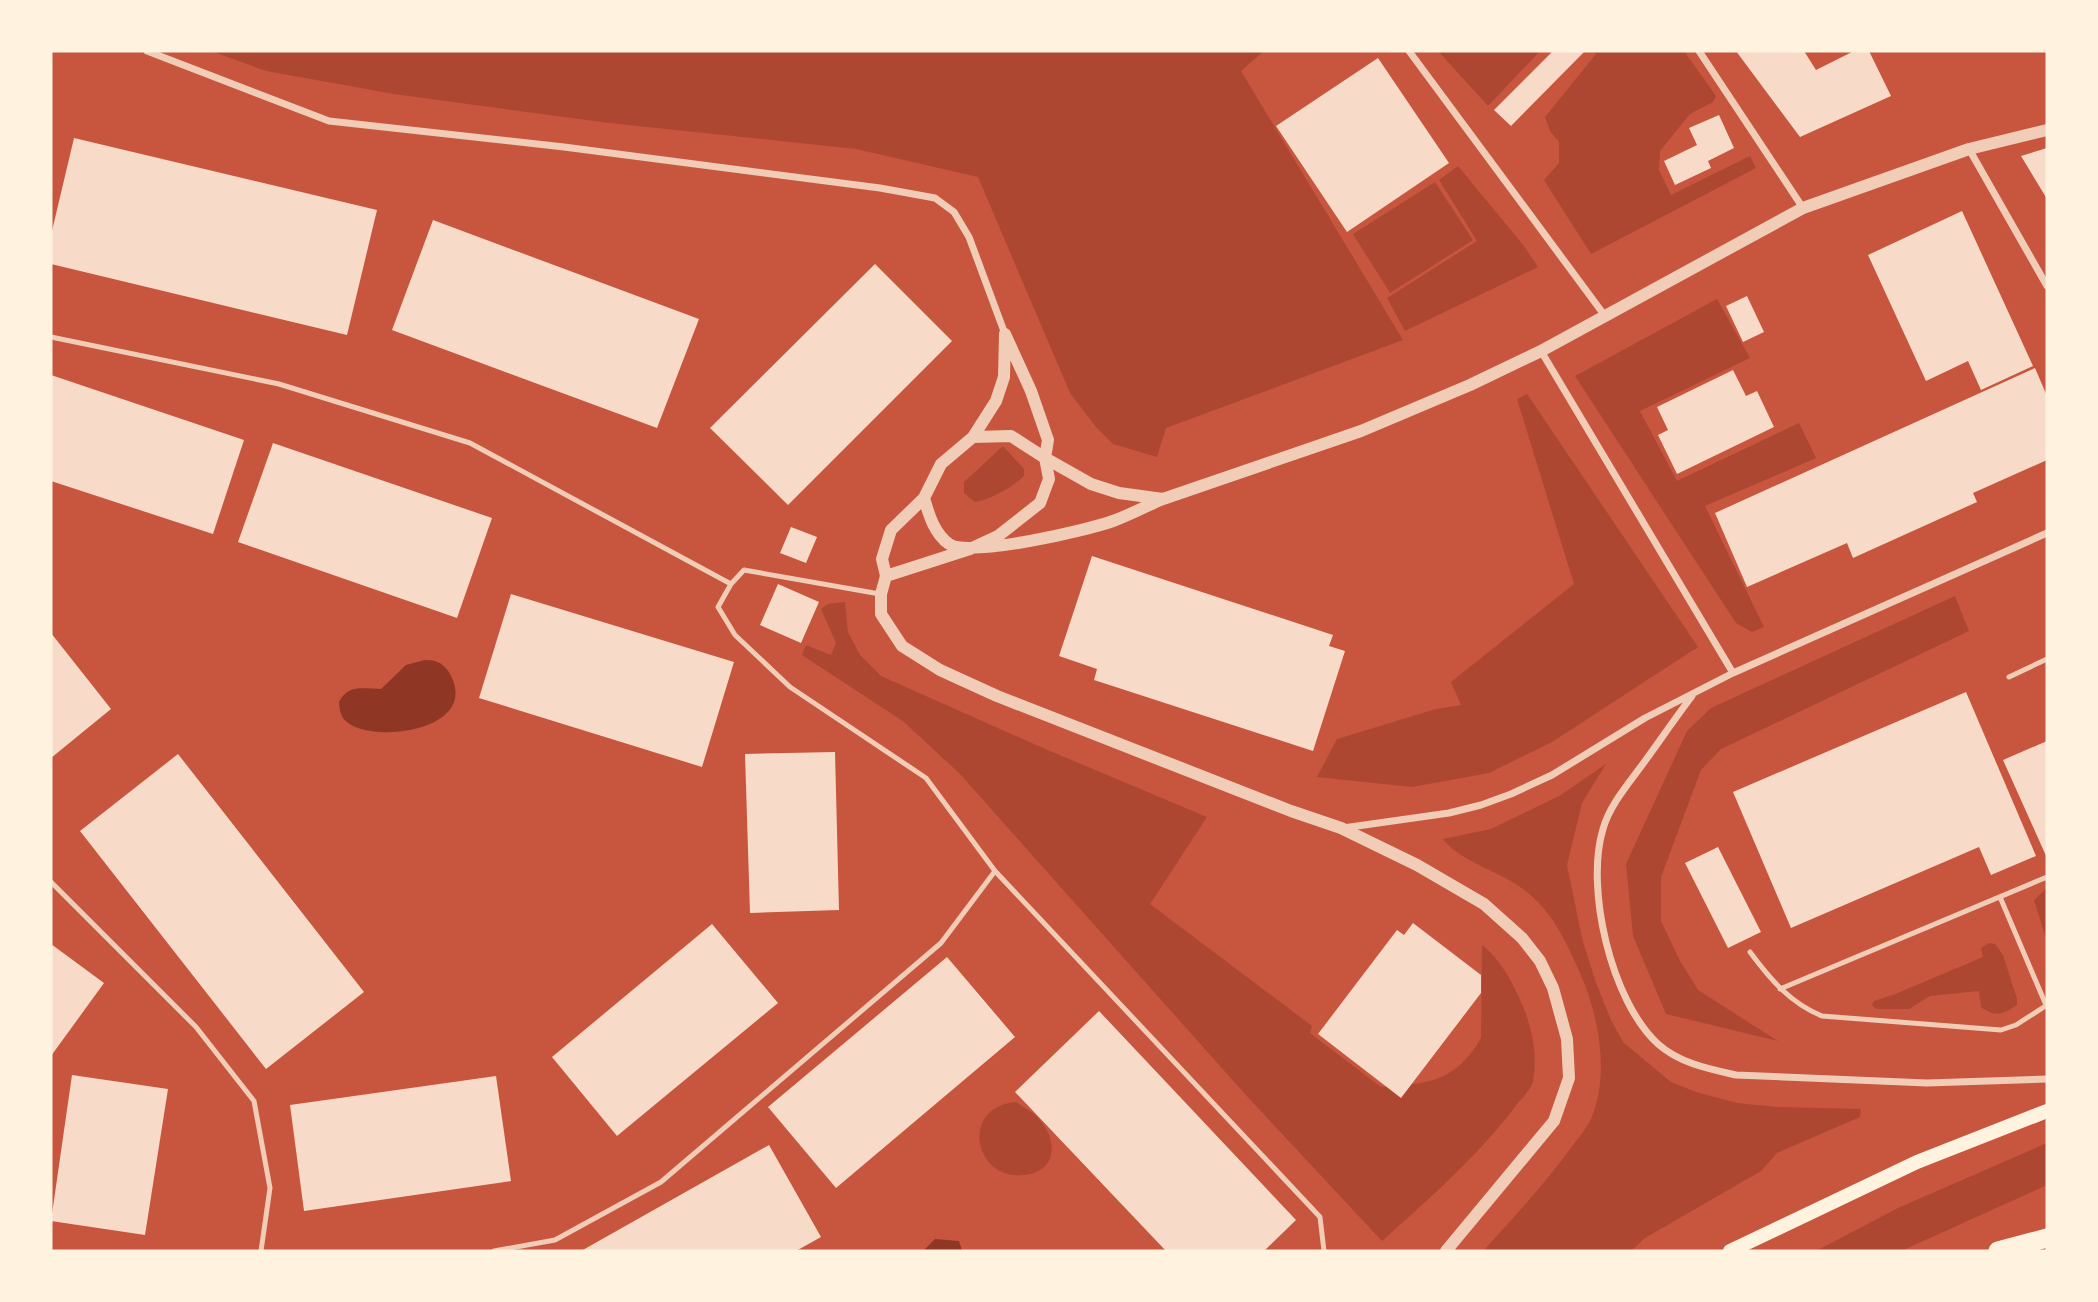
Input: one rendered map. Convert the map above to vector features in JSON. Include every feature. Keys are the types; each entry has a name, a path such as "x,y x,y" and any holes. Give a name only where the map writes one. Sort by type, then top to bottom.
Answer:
{"highway":[{"path":"1998,1251 2047,1238"}],"main road":[{"path":"1730,1251 1917,1162 2047,1111"}],"street":[{"path":"147,51 329,121 564,147 880,188 935,198 954,212 969,237 1048,440 1045,458 1049,479 1040,503 998,537 970,549 886,576"},
{"path":"1409,51 1605,316"},
{"path":"1699,51 1803,208"},
{"path":"924,498 931,523 950,545 970,549 1054,538 1113,521 1163,499 1361,431 1469,385 1541,351 1803,208 1969,149 2047,130"},
{"path":"1969,149 2047,286"},
{"path":"1005,334 1004,377 996,401 973,437 941,464 924,498 891,530 882,559 886,576 881,594 881,614 902,646 940,670 1291,811 1341,828 1417,865 1484,904 1522,938 1540,961 1553,988 1567,1039 1569,1078 1554,1121 1446,1251"},
{"path":"1541,351 1733,673"},
{"path":"973,437 1011,436 1091,484 1119,493 1163,499"},
{"path":"1341,828 1449,813 1501,797 1552,775 1645,718 1733,673 2047,533"},
{"path":"1692,696 1623,791 1604,826 1596,859 1601,925 1620,981 1644,1029 1659,1045 1682,1059 1706,1069 1736,1075 1927,1083 2047,1079"}],"lane":[{"path":"51,337 279,384 470,443 731,584"},
{"path":"881,594 744,570 731,584 718,607 735,635 790,687 926,778 995,871 1320,1217 1324,1251"},
{"path":"2009,677 2047,660"},
{"path":"494,1251 555,1240 660,1182 941,943 995,871"},
{"path":"1780,989 2047,877"},
{"path":"51,882 197,1027 254,1101 270,1188 261,1251"},
{"path":"1750,952 1780,989 1805,1009 1822,1016 2001,1030 2016,1026 2047,1005 2000,897"}],"shaded area":[{"path":"211,51 1264,51 1241,71 1403,340 1166,428 1157,457 1113,444 1070,393 978,177 856,149 609,123 394,94 266,71"},
{"path":"1438,51 1540,51 1488,106"},
{"path":"1593,51 1684,51 1716,96 1713,102 1690,114 1660,151 1659,170 1671,195 1750,156 1756,168 1591,254 1544,180 1559,163 1559,142 1550,131 1545,117 1596,54"},
{"path":"1458,166 1538,267 1405,331 1387,298 1477,241 1439,180"},
{"path":"1435,182 1473,240 1390,293 1353,234"},
{"path":"1717,299 1750,358 1640,411 1677,481 1799,423 1816,458 1705,506 1764,627 1752,632 1736,623 1575,376"},
{"path":"1527,394 1698,647 1552,742 1489,773 1412,787 1317,777 1337,739 1436,709 1461,705 1451,682 1574,584 1517,399"},
{"path":"1003,446 1024,469 1024,476 1001,492 975,502 964,493 964,482"},
{"path":"1955,596 1969,631 1721,749 1701,770 1661,877 1661,921 1698,990 1778,1041 1666,1014 1633,936 1626,864 1687,731 1711,708"},
{"path":"845,602 848,632 860,655 881,676 1207,817 1150,904 1312,1026 1310,1033 1381,1087 1439,1078 1451,1072 1471,1053 1481,1038 1482,945 1505,971 1528,1021 1535,1061 1533,1081 1529,1089 1471,1158 1382,1241 1244,1093 960,774 904,722 802,655 806,645 831,655 836,643 821,609 828,604"},
{"path":"425,660 437,662 446,668 456,695 449,711 435,722 394,732 355,727 343,718 339,702 347,692 357,689 381,689 406,665"},
{"path":"1606,764 1582,803 1567,865 1582,938 1595,980 1623,1042 1671,1082 1696,1092 1737,1103 1861,1109 1860,1117 1777,1153 1761,1171 1645,1238 1631,1251 1483,1251 1541,1186 1589,1122 1597,1102 1600,1083 1600,1045 1587,990 1565,940 1545,910 1518,886 1461,855 1443,839 1491,829 1559,796"},
{"path":"2047,888 2047,942 2034,900"},
{"path":"1989,943 1995,944 2003,955 2017,999 2017,1005 2008,1011 1995,1014 1981,1007 1979,991 1930,996 1909,1009 1876,1009 1872,1005 1874,1001 1983,957 1981,948"},
{"path":"1016,1102 1038,1118 1051,1141 1052,1150 1046,1165 1030,1174 1011,1175 996,1169 986,1158 980,1145 980,1130 986,1117 997,1107"},
{"path":"2047,1143 2047,1185 1901,1251 1816,1251 1898,1208"},
{"path":"935,1239 959,1241 962,1251 923,1251"}],"building":[{"path":"1553,51 1585,51 1511,126 1494,110"},
{"path":"1736,51 1804,51 1816,70 1854,51 1869,51 1891,96 1800,137"},
{"path":"1378,58 1449,163 1347,232 1276,126"},
{"path":"1719,115 1734,148 1708,161 1711,168 1675,185 1664,161 1697,145 1689,128"},
{"path":"74,138 377,210 347,335 51,264 51,235"},
{"path":"2047,148 2047,199 2021,156"},
{"path":"1962,211 2033,366 1981,390 1968,361 1926,381 1868,255"},
{"path":"433,220 699,319 657,428 392,330"},
{"path":"875,264 952,341 788,505 710,428"},
{"path":"1747,296 1764,332 1743,342 1726,306"},
{"path":"2035,368 2047,396 2047,460 1973,493 1977,502 1853,558 1847,543 1747,587 1715,513"},
{"path":"1733,370 1746,396 1757,391 1774,427 1677,474 1658,435 1668,430 1657,407"},
{"path":"51,375 244,440 213,534 51,481"},
{"path":"273,443 492,518 457,618 238,542"},
{"path":"791,527 817,537 806,563 780,553"},
{"path":"1092,556 1333,635 1329,646 1345,651 1313,751 1094,680 1097,669 1059,656"},
{"path":"778,584 819,602 801,643 760,625"},
{"path":"511,594 734,662 702,767 479,698"},
{"path":"51,633 111,709 51,758"},
{"path":"1966,692 2036,856 1991,875 1979,847 1791,928 1733,792"},
{"path":"2047,741 2047,858 2003,760"},
{"path":"835,752 839,910 750,913 745,754"},
{"path":"178,754 364,992 266,1069 80,831"},
{"path":"1718,847 1761,932 1728,948 1685,863"},
{"path":"1413,923 1481,975 1481,993 1401,1098 1318,1034 1397,930 1404,935"},
{"path":"712,924 778,1003 617,1136 552,1057"},
{"path":"51,944 104,983 51,1056"},
{"path":"947,957 1015,1037 836,1188 768,1107"},
{"path":"1099,1011 1296,1220 1264,1251 1166,1251 1015,1092"},
{"path":"72,1075 168,1089 145,1235 51,1221"},
{"path":"496,1076 511,1181 304,1211 290,1105"},
{"path":"769,1145 821,1237 796,1251 581,1251"}]}
